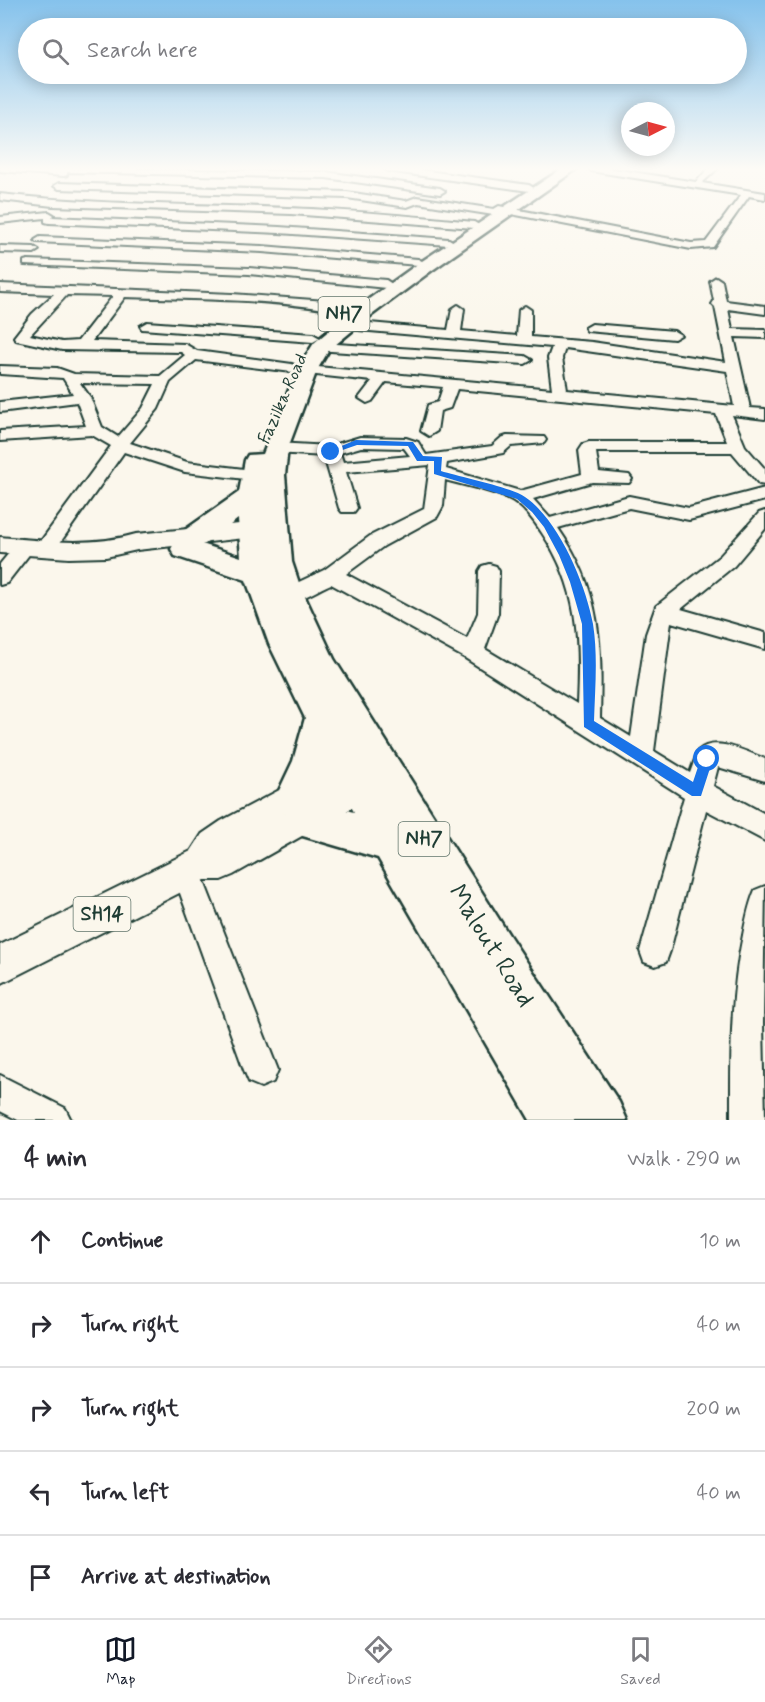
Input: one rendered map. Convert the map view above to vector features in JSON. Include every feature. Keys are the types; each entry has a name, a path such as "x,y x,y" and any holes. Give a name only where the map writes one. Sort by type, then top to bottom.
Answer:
{"highway":[{"name":"Fazilka Road","path":"267,553 253,485 261,445 300,369 317,343 386,284 482,220"},
{"name":"Fazilka Road","path":"348,317 433,261 487,220"},
{"name":"Fazilka Road","path":"267,553 276,448 300,369"},
{"path":"190,543 253,485"},
{"path":"190,543 267,553"},
{"name":"Malout Road","path":"267,553 299,674 323,718 367,770 480,960 559,1120"},
{"name":"Malout Road","path":"267,553 367,770 393,844 601,1120"},
{"path":"323,718 299,808 393,844"}],"main road":[{"path":"0,545 35,548 122,548 131,552 190,543 267,553"},
{"name":"SH14","path":"3,957 195,867 221,863 299,808 367,770"}],"street":[{"path":"19,281 48,220"},
{"path":"85,220 279,230 449,242"},
{"path":"201,246 217,220"},
{"path":"279,230 285,220"},
{"path":"424,220 474,225"},
{"path":"564,220 703,247 709,245 727,220"},
{"path":"82,257 113,222"},
{"path":"0,249 95,243 187,245 418,262"},
{"path":"157,282 187,245"},
{"path":"240,285 262,249"},
{"path":"19,281 64,291 121,294 157,282 240,285 326,305 348,317 454,334 592,346 732,367"},
{"path":"0,288 19,281 240,285 386,284"},
{"path":"716,281 718,304 743,412"},
{"path":"64,291 37,317 21,337 62,346 185,348 193,355 381,379 765,414"},
{"path":"82,345 121,294"},
{"path":"718,304 765,310"},
{"path":"454,334 458,309"},
{"path":"524,339 525,310"},
{"path":"592,346 591,322 674,335"},
{"path":"147,326 317,343 361,350 525,360"},
{"path":"725,333 765,334"},
{"path":"560,343 555,358 560,394"},
{"path":"352,375 361,350"},
{"path":"0,578 35,548 150,410 164,380 193,355"},
{"path":"0,370 57,372 72,378 164,380"},
{"path":"72,378 83,397 95,430"},
{"path":"367,399 381,379"},
{"path":"429,431 433,408 445,405 451,384"},
{"path":"0,407 83,397"},
{"path":"723,409 737,447 765,480"},
{"path":"0,436 95,430 120,445 185,467 253,485"},
{"path":"438,466 497,450 507,441 538,440"},
{"path":"334,460 356,443 406,443 412,445 420,459"},
{"path":"591,477 587,450 589,447 737,447"},
{"path":"276,448 334,460 420,459 520,497 535,510 547,525 564,555 575,582 587,624 590,665 588,724"},
{"path":"334,460 348,508"},
{"path":"331,575 377,541 431,513 434,506 438,466"},
{"path":"520,497 591,477 623,479"},
{"path":"547,525 629,502 688,514 765,494"},
{"path":"641,757 657,634 663,612 727,561 765,517"},
{"path":"267,553 331,575 473,652 697,791 765,828"},
{"path":"473,652 488,613 489,571"},
{"path":"663,612 765,641"},
{"path":"656,951 707,759 711,755 723,756 765,770"},
{"path":"195,867 261,1070"},
{"path":"749,1120 747,1023 754,956 765,900"},
{"path":"0,1092 53,1120"}],"route":[{"path":"331,452 356,443 410,443 420,459 439,459 437,472 520,497 547,525 564,555 575,582 587,624 590,665 588,724 697,791 707,759"}]}
